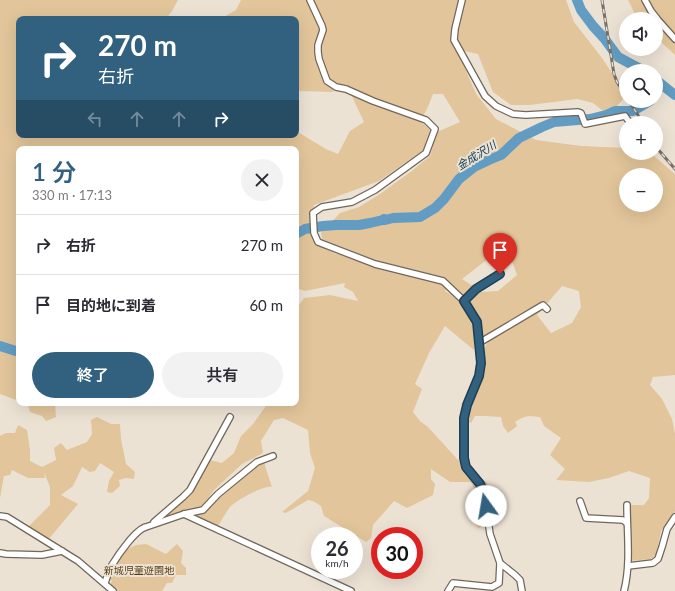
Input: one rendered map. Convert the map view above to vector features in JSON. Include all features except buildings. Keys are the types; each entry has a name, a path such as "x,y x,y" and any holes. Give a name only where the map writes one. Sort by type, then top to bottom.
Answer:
{"street":[{"path":"310,0 323,30 319,41 318,52 327,81 336,87 346,89 426,120 435,129 426,153 375,190 352,202 322,207 313,213 314,233 318,242 375,264 443,281 464,301 477,322 481,363 479,376 467,405 464,418 464,458 466,467 480,484 484,492 490,534 500,563 499,584 492,587 453,583 449,587 448,591"},
{"path":"462,0 454,40 485,96 496,106 513,114 526,115 578,112 581,113 585,124 619,117"},
{"path":"645,0 654,15 675,39"},
{"path":"464,301 476,289 500,274"},
{"path":"479,343 543,305 547,309"},
{"path":"151,525 190,490 230,417"},
{"path":"105,583 112,566 128,543 142,528 184,514 203,510 218,494 257,462 273,456"},
{"path":"580,501 586,518 623,520 627,523"},
{"path":"624,591 627,580 628,566 627,505"},
{"path":"184,514 351,591"},
{"path":"0,516 7,517 78,561 113,591"},
{"path":"628,566 653,563 658,558 667,529 675,517"},
{"path":"0,553 42,555 62,551"},
{"path":"500,563 520,580 522,591"}],"green space":[{"path":"0,0 178,0 168,16 16,16 16,138 299,138 299,133 326,149 338,154 350,131 364,122 346,84 332,92 299,91 299,16 225,16 236,10 241,0 566,0 574,22 602,58 619,84 619,104 616,107 603,111 593,103 577,99 530,105 511,105 493,92 478,54 464,51 461,59 476,94 496,119 536,140 581,146 619,148 619,160 659,160 675,174 675,375 653,377 650,385 662,399 672,419 675,434 675,511 661,531 656,555 651,559 629,561 629,505 644,505 649,498 650,478 629,471 609,478 589,482 556,480 565,469 550,455 561,438 544,426 540,417 530,416 522,418 515,422 517,426 508,433 503,426 501,417 475,416 471,423 466,421 469,407 486,363 484,349 492,334 480,340 479,322 467,301 479,290 482,292 498,291 517,275 508,250 498,251 462,279 473,286 464,296 450,283 375,260 322,239 321,233 340,213 359,207 413,170 430,156 437,132 460,122 443,94 433,94 420,121 430,130 423,150 379,181 314,205 310,232 320,246 336,254 351,256 361,261 445,283 449,287 445,291 462,301 476,323 474,350 445,326 429,353 415,384 422,389 413,412 458,460 474,469 487,483 495,508 492,517 479,528 472,520 482,505 472,484 469,482 450,482 431,469 431,479 435,484 433,495 407,508 394,501 373,527 371,527 371,538 366,542 363,540 363,527 342,527 324,516 321,506 313,501 308,500 286,513 282,512 308,491 315,468 310,453 308,430 283,418 274,420 261,441 263,453 242,464 213,491 204,505 160,521 190,492 210,460 222,463 234,453 241,436 253,424 266,406 299,406 299,305 304,298 330,295 358,301 353,292 344,287 345,283 305,291 299,289 299,146 16,146 16,400 0,394","holes":["562,286 579,291 581,307 572,323 551,333 537,315","528,312 531,313 501,333 498,330"]},
{"path":"628,0 675,0 675,55 663,44 663,12 634,12"},
{"path":"28,406 55,406 56,417 46,421 42,416 30,412"},
{"path":"97,417 111,424 120,424 121,439 126,464 135,472 134,479 126,478 119,480 120,486 112,493 107,492 109,481 114,472 100,463 95,471 90,472 82,467 73,486 61,495 78,504 48,540 28,527 50,505 50,487 44,472 45,478 28,478 12,470 10,475 4,476 0,498 0,436 6,433 15,433 18,425 27,430 30,461 42,467 56,460 54,448 61,443 67,450 87,442 92,434 91,420"},
{"path":"264,461 272,487 263,488 233,504 228,509 218,526 192,515 257,464"},
{"name":"新城児童遊園地","path":"146,544 166,554 177,544 183,551 181,563 186,568 186,575 176,575 172,583 167,583 162,591 118,591 110,585 112,581 105,575 123,551 136,545"}],"waterway":[{"path":"577,0 581,10 618,57 631,64"},
{"name":"金成沢川","path":"663,86 675,95"},
{"name":"金成沢川","path":"299,232 305,229 323,226 359,225 384,219 420,217 435,208 459,179 474,167 501,155 519,138 554,122 590,119 615,111 633,111 638,108"},
{"name":"金成沢川","path":"0,346 16,351"}],"railway":[{"path":"602,0 614,74 619,85"},
{"path":"633,108 639,116"},
{"path":"663,155 675,169"}],"route":[{"path":"486,506 484,492 480,484 466,467 464,458 464,418 467,405 479,376 481,363 477,322 464,301 476,289 500,274"}]}
